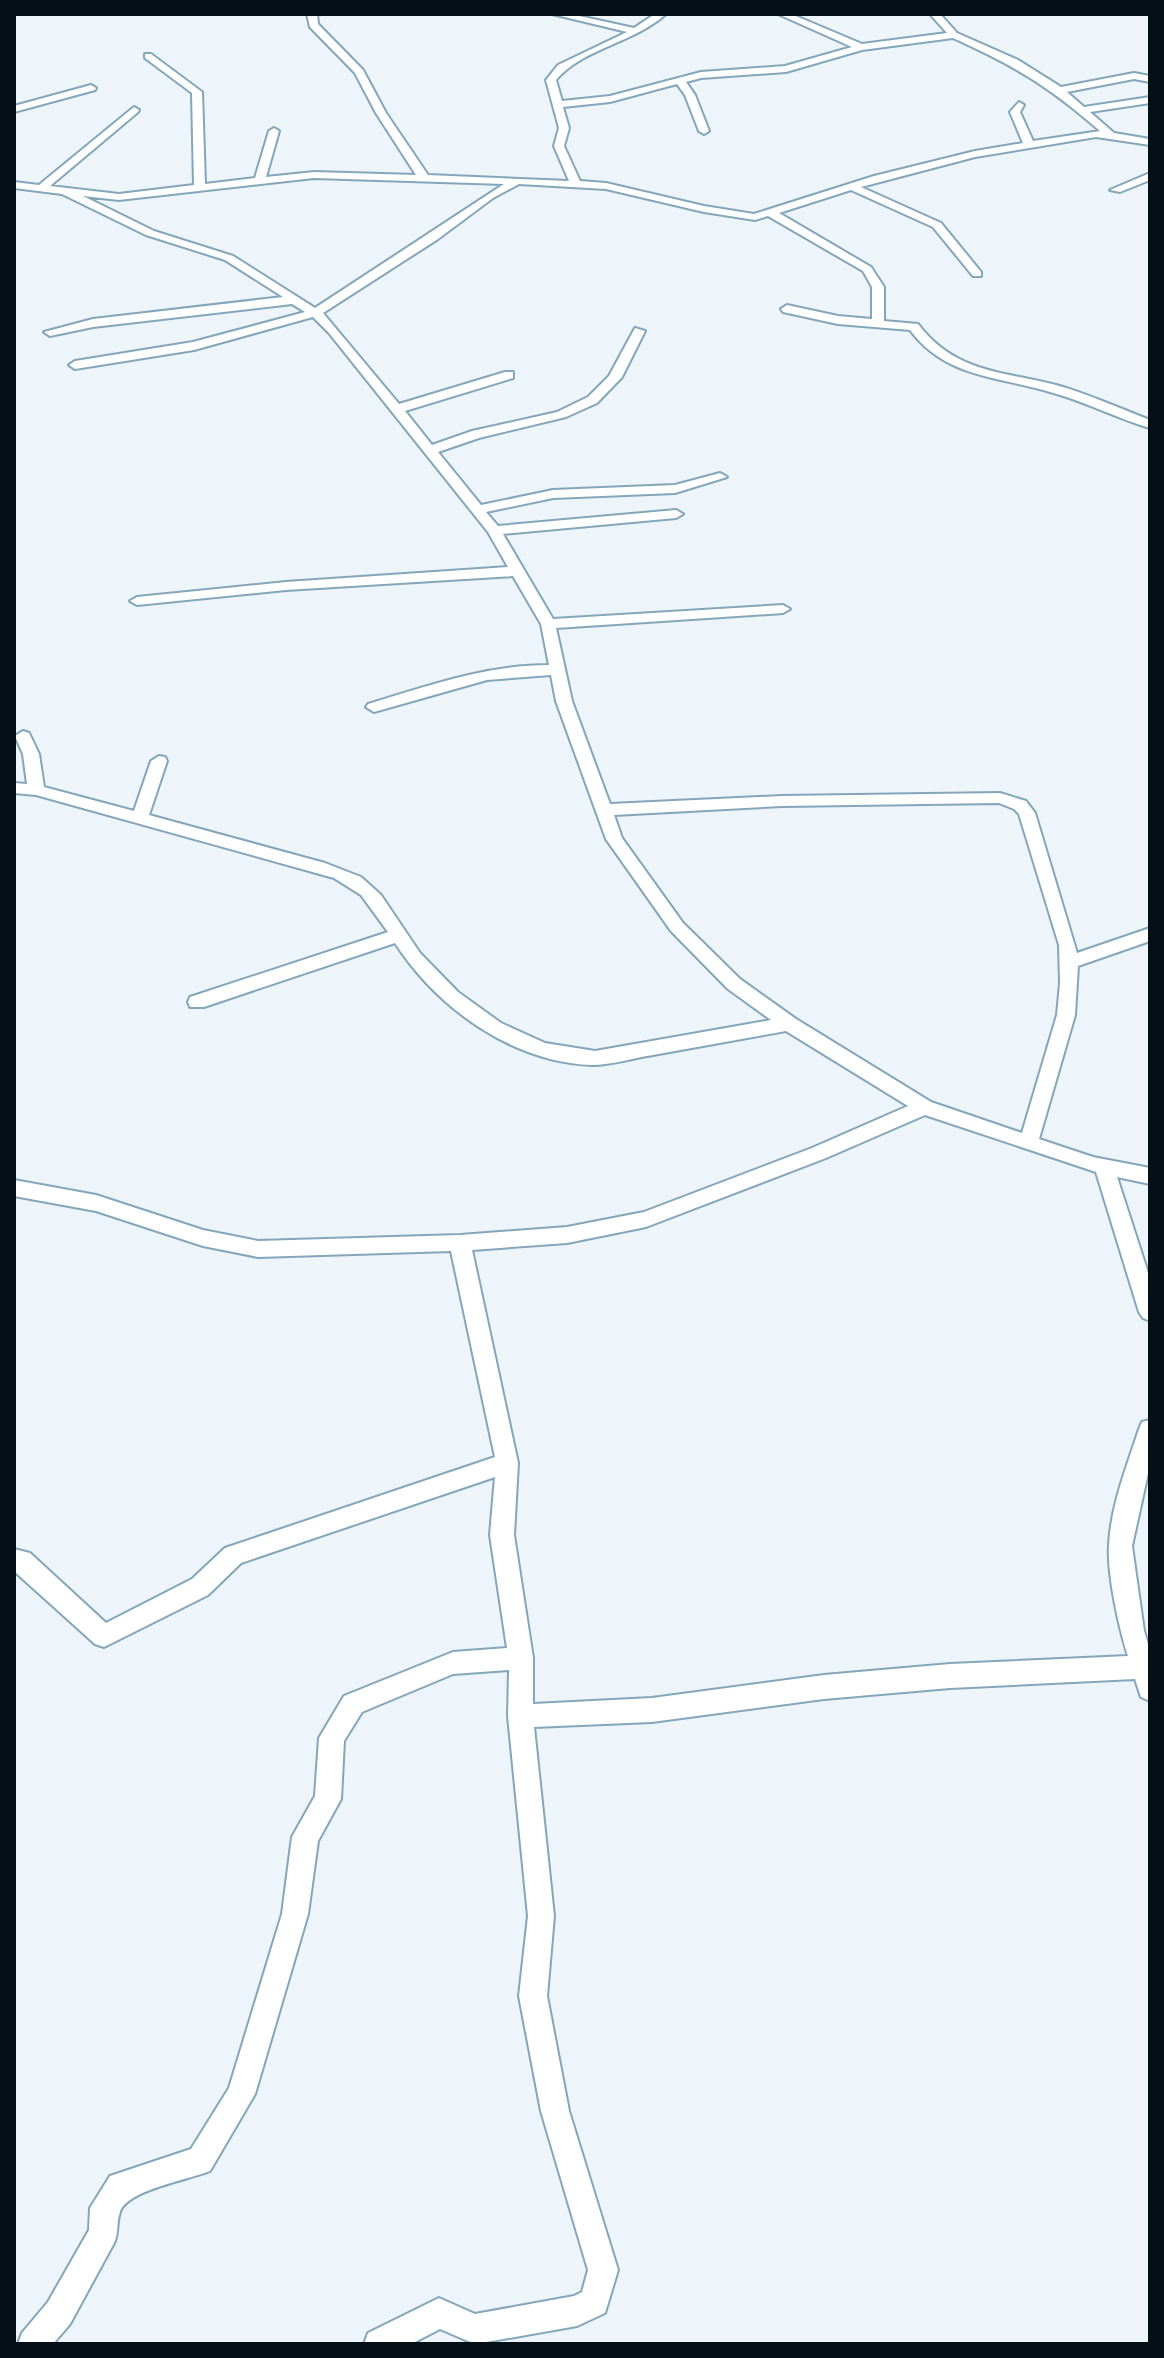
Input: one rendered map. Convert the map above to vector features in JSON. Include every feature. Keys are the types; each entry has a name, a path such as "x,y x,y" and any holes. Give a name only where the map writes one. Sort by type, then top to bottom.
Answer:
{"street":[{"path":"312,14 313,25 359,72 381,113 401,138 424,178"},
{"path":"557,14 636,31"},
{"path":"576,184 559,146 564,128 551,80 562,67 636,31 661,14"},
{"path":"783,14 861,47"},
{"path":"935,14 954,35 1015,62 1059,90 1109,134"},
{"path":"559,104 610,99 679,80 735,71 786,69 861,47 954,35"},
{"path":"148,56 197,92 200,190"},
{"path":"1059,90 1134,76 1150,79"},
{"path":"679,80 690,95 704,131"},
{"path":"14,109 91,88"},
{"path":"1082,110 1150,100"},
{"path":"1019,105 1015,112 1029,144"},
{"path":"41,188 134,110"},
{"path":"260,180 274,131"},
{"path":"1126,137 1150,133"},
{"path":"14,185 128,197 314,175 517,181 606,186 732,215 755,217 932,164 1029,144 1109,134 1150,142"},
{"path":"1116,190 1150,176"},
{"path":"75,365 194,346 315,313 434,237 489,196 517,181"},
{"path":"853,187 937,225 977,274"},
{"path":"66,192 150,233 229,258 315,313 397,409 494,531 548,624 564,701 614,839 677,927 734,984 789,1024 924,1107 1028,1144 1150,1176"},
{"path":"772,214 867,269 875,277 880,293 878,323"},
{"path":"50,332 93,323 292,300"},
{"path":"787,309 838,320 914,327 929,347 963,367 1055,389 1150,424"},
{"path":"430,450 536,421 603,392 613,380 639,331"},
{"path":"397,409 509,375"},
{"path":"478,510 553,494 582,499 675,489 720,477"},
{"path":"494,531 676,514"},
{"path":"137,601 286,586 517,571"},
{"path":"548,624 783,609"},
{"path":"374,707 470,678 513,669 558,670"},
{"path":"23,736 31,754 36,790"},
{"path":"140,818 159,761"},
{"path":"14,788 36,790 319,867 349,878 367,891 413,956 447,993 491,1028 540,1051 564,1057 595,1058 789,1024"},
{"path":"605,810 891,798 1012,800 1027,813 1068,945 1066,1015 1028,1144"},
{"path":"1068,963 1150,934"},
{"path":"197,1002 399,935"},
{"path":"14,1188 96,1203 203,1238 258,1249 460,1243 579,1233 646,1219 819,1153 924,1107"},
{"path":"1104,1166 1150,1312"},
{"path":"379,2344 439,2313 474,2329 577,2311 594,2302 603,2270 555,2111 533,1996 541,1916 520,1716 521,1658 502,1535 507,1463 460,1243"},
{"path":"520,1716 652,1710 824,1687 950,1676 1147,1678 1132,1631 1120,1546 1131,1488 1150,1429"},
{"path":"14,1560 22,1560 104,1636 200,1587 233,1555 507,1463"},
{"path":"33,2344 59,2313 104,2233 105,2208 120,2186 200,2161 241,2094 295,1914 305,1837 328,1799 332,1738 353,1704 453,1663 521,1658"}]}
